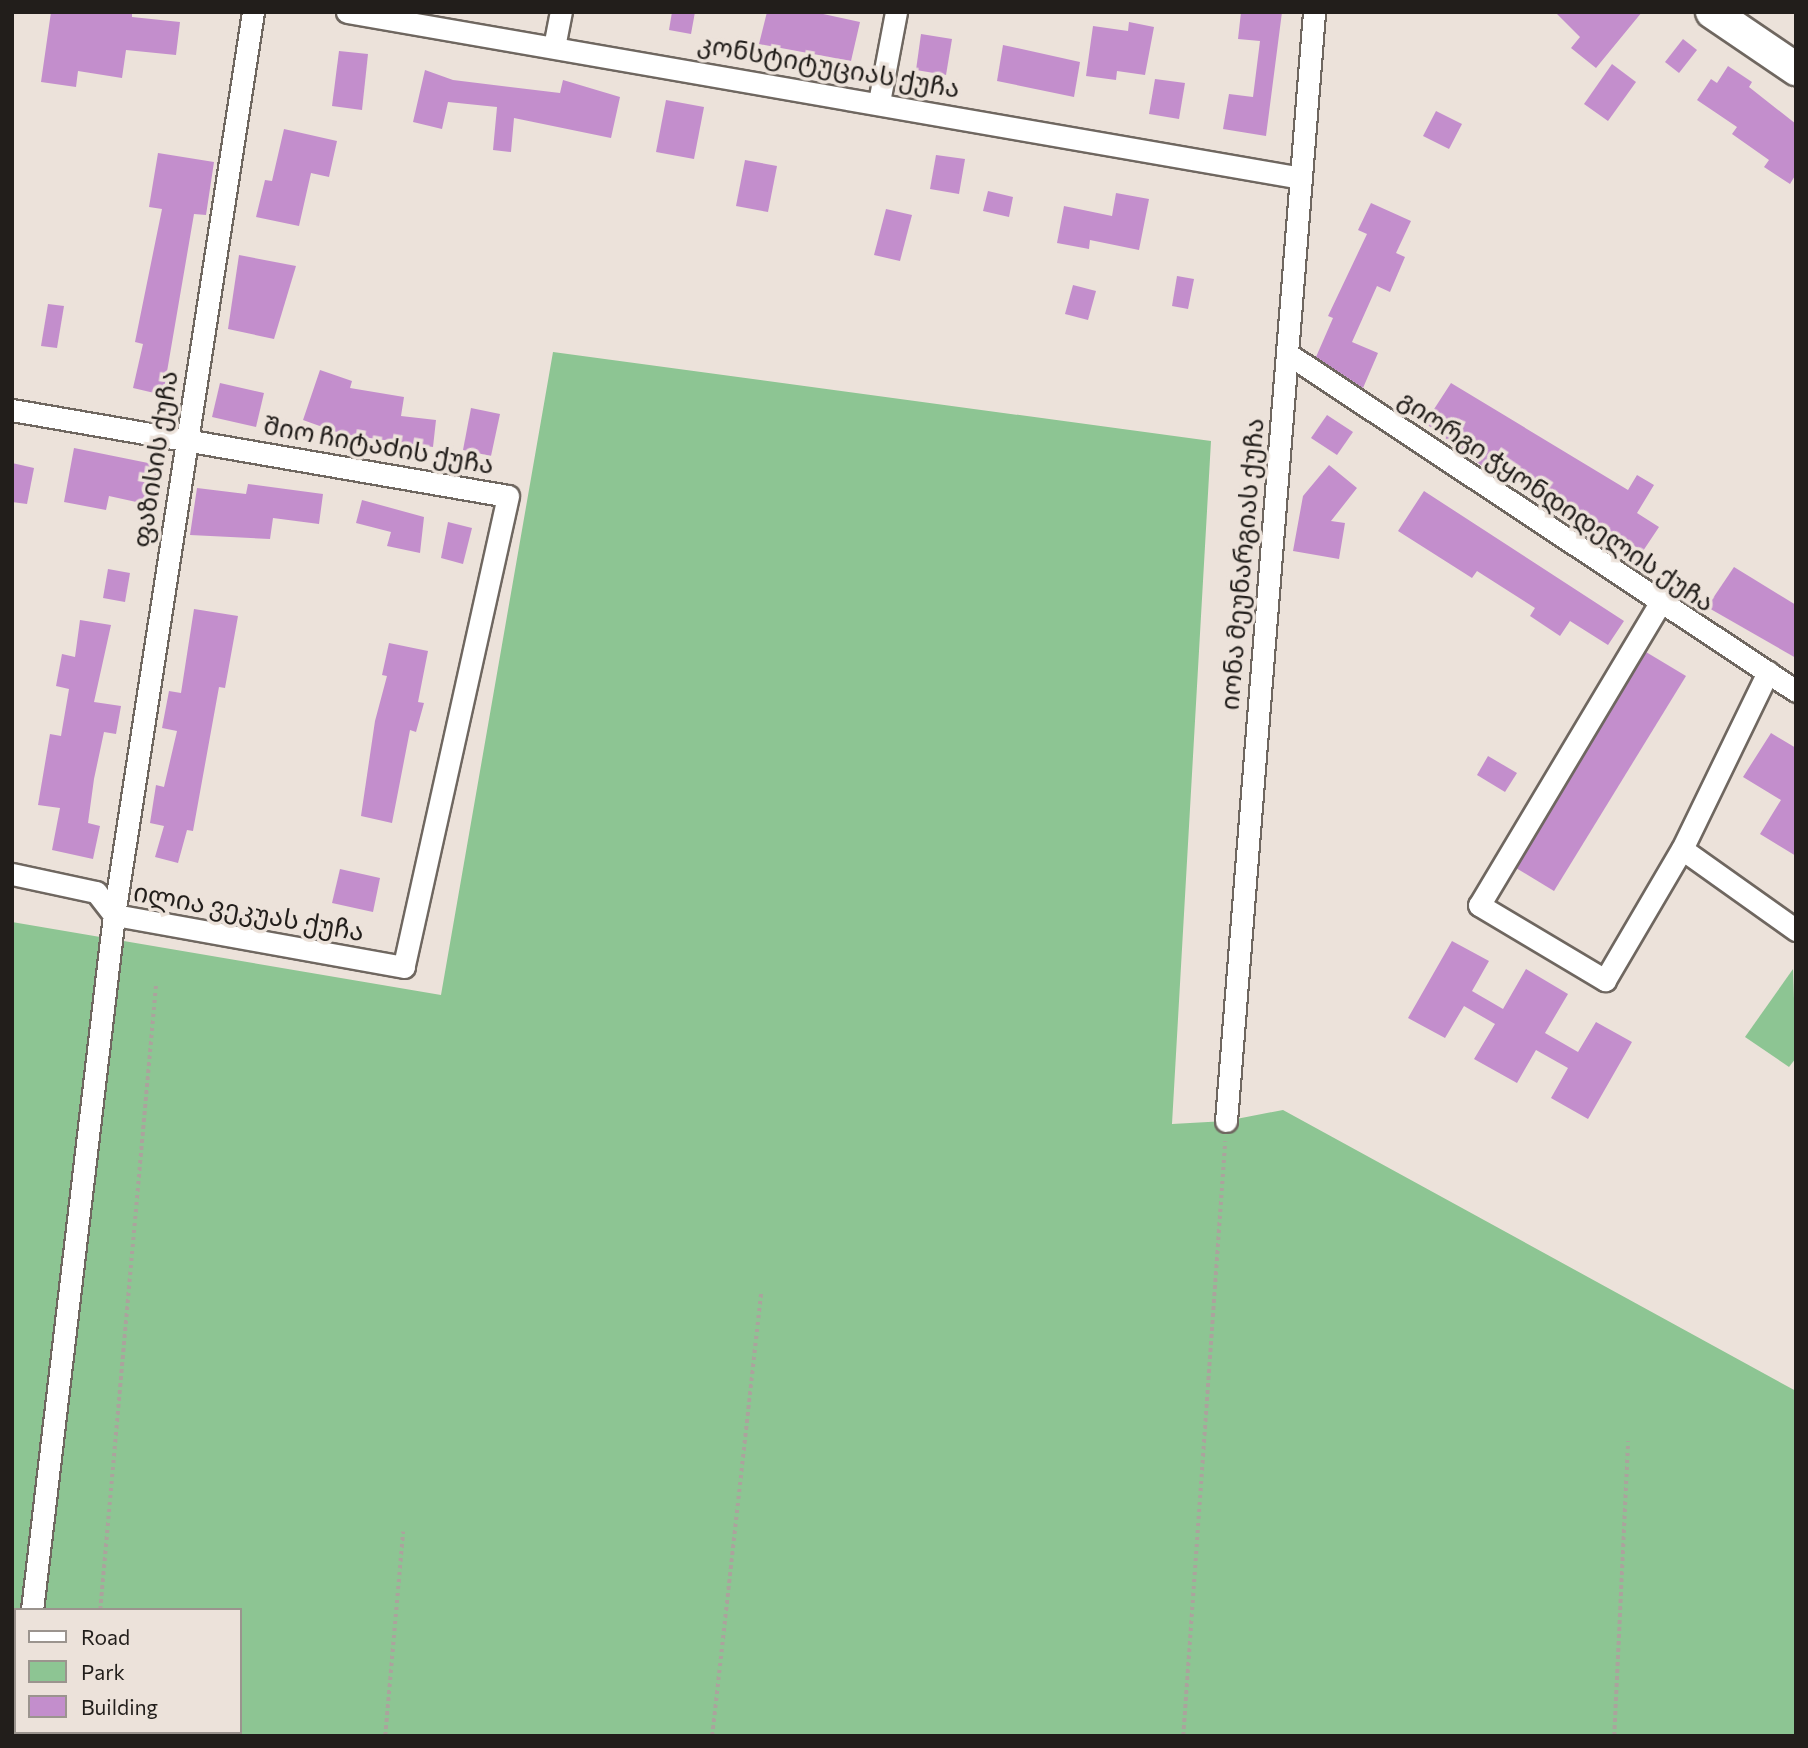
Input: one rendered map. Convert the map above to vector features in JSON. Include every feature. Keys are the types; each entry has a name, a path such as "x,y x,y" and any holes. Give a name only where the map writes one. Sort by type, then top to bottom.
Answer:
{"highway":[{"path":"1714,13 1796,69"}],"street":[{"name":"ფაზისის ქუჩა","path":"32,1608 114,915 185,438 253,12"},
{"name":"კონსტიტუციას ქუჩა","path":"347,12 880,102 1301,178"},
{"path":"554,47 561,12"},
{"path":"880,102 896,12"},
{"name":"იონა მეუნარგიას ქუჩა","path":"1226,1121 1261,643 1288,354 1314,12"},
{"name":"გიორგი ჭყონდიდელის ქუჩა","path":"1288,354 1796,691"},
{"name":"შიო ჩიტაძის ქუჩა","path":"12,410 508,496 404,967"},
{"path":"1660,603 1479,905 1605,980 1682,849 1768,672"},
{"path":"1682,849 1796,930"},
{"name":"ილია ვეკუას ქუჩა","path":"12,874 96,892 114,915 404,967"}],"path":[{"path":"100,1608 156,982"},
{"path":"1183,1736 1226,1121"},
{"path":"712,1736 761,1292"},
{"path":"1614,1736 1628,1441"},
{"path":"386,1736 403,1532"}],"green space":[{"path":"553,352 1211,441 1172,1124 1226,1121 1283,1110 1796,1391 1796,1736 12,1736 12,922 441,995"},
{"path":"1793,969 1796,1058 1789,1067 1745,1037"}],"building":[{"path":"51,12 132,12 132,17 180,22 176,55 126,50 122,78 78,71 76,87 41,82"},
{"path":"672,12 695,12 691,34 669,30"},
{"path":"767,12 814,12 860,22 851,61 759,44"},
{"path":"1241,12 1282,12 1266,136 1223,129 1229,94 1253,97 1260,41 1238,39"},
{"path":"1555,12 1642,12 1596,68 1571,48 1580,37"},
{"path":"1129,22 1154,27 1145,75 1117,71 1116,80 1086,76 1093,26 1128,31"},
{"path":"921,34 952,39 946,75 916,70"},
{"path":"1683,39 1697,50 1679,73 1665,62"},
{"path":"1003,45 1080,62 1074,97 997,81"},
{"path":"339,51 368,54 362,110 332,106"},
{"path":"1612,64 1636,82 1608,121 1584,104"},
{"path":"1728,66 1752,82 1749,87 1796,124 1796,174 1790,184 1764,167 1769,160 1732,134 1737,127 1697,100 1711,79 1717,83"},
{"path":"425,70 453,80 560,93 563,80 620,97 611,138 514,118 511,152 493,150 497,107 448,102 442,129 413,122"},
{"path":"1155,79 1185,83 1179,119 1149,114"},
{"path":"666,100 704,107 694,159 656,152"},
{"path":"1436,111 1462,124 1449,149 1423,136"},
{"path":"284,129 337,141 329,177 311,173 299,226 256,217 265,180 272,181"},
{"path":"158,153 214,162 206,215 194,214 163,395 133,388 143,344 135,342 162,209 149,207"},
{"path":"936,155 965,159 959,194 930,189"},
{"path":"745,160 777,166 768,212 736,206"},
{"path":"988,191 1013,197 1009,217 983,211"},
{"path":"1116,193 1149,199 1139,250 1090,240 1089,249 1057,243 1064,206 1112,216"},
{"path":"1371,203 1411,221 1396,253 1405,257 1390,292 1377,286 1352,342 1378,353 1363,388 1316,357 1333,318 1328,316 1367,234 1358,230"},
{"path":"886,209 912,215 900,261 874,255"},
{"path":"239,255 296,266 274,339 228,329"},
{"path":"1177,276 1194,279 1188,309 1172,306"},
{"path":"1073,285 1096,291 1088,320 1065,314"},
{"path":"48,304 64,306 57,348 41,346"},
{"path":"320,370 352,381 350,388 404,397 401,416 436,420 433,447 342,434 303,420"},
{"path":"220,383 264,393 256,427 212,417"},
{"path":"1451,383 1628,490 1637,475 1654,485 1637,513 1659,527 1643,551 1499,467 1494,475 1425,423"},
{"path":"471,408 500,414 491,456 463,450"},
{"path":"1327,415 1353,432 1337,455 1311,438"},
{"path":"74,448 158,465 150,505 109,496 106,510 64,502"},
{"path":"12,463 34,468 27,504 12,502"},
{"path":"1329,465 1357,488 1331,521 1345,523 1339,559 1293,551 1303,496"},
{"path":"248,484 323,494 319,524 273,518 270,539 190,535 197,488 246,494"},
{"path":"1424,491 1624,621 1608,645 1570,621 1560,636 1530,616 1535,608 1477,571 1472,578 1398,531"},
{"path":"362,500 424,517 420,553 387,546 391,532 356,523"},
{"path":"448,522 472,528 463,564 441,558"},
{"path":"1734,567 1796,605 1796,658 1707,607"},
{"path":"108,569 130,573 125,602 103,598"},
{"path":"194,609 238,616 225,688 219,687 193,831 187,830 178,863 155,857 164,826 150,823 156,785 164,787 177,731 162,728 169,691 181,693"},
{"path":"80,620 111,625 94,702 121,706 116,734 104,732 94,779 88,823 100,826 93,859 52,850 60,808 38,805 50,734 61,736 69,689 56,686 62,654 75,657"},
{"path":"389,643 428,651 418,702 424,703 416,732 410,730 392,823 361,816 375,721 387,676 382,675"},
{"path":"1646,652 1686,676 1554,891 1516,868"},
{"path":"1771,733 1796,748 1796,856 1760,834 1781,800 1743,777"},
{"path":"1488,756 1517,773 1505,792 1477,775"},
{"path":"340,869 380,878 373,912 332,903"},
{"path":"1452,941 1489,961 1472,991 1503,1009 1526,969 1568,994 1545,1033 1578,1052 1596,1022 1632,1042 1588,1119 1551,1098 1568,1068 1536,1050 1517,1083 1474,1059 1495,1024 1464,1006 1445,1038 1408,1018"}]}
